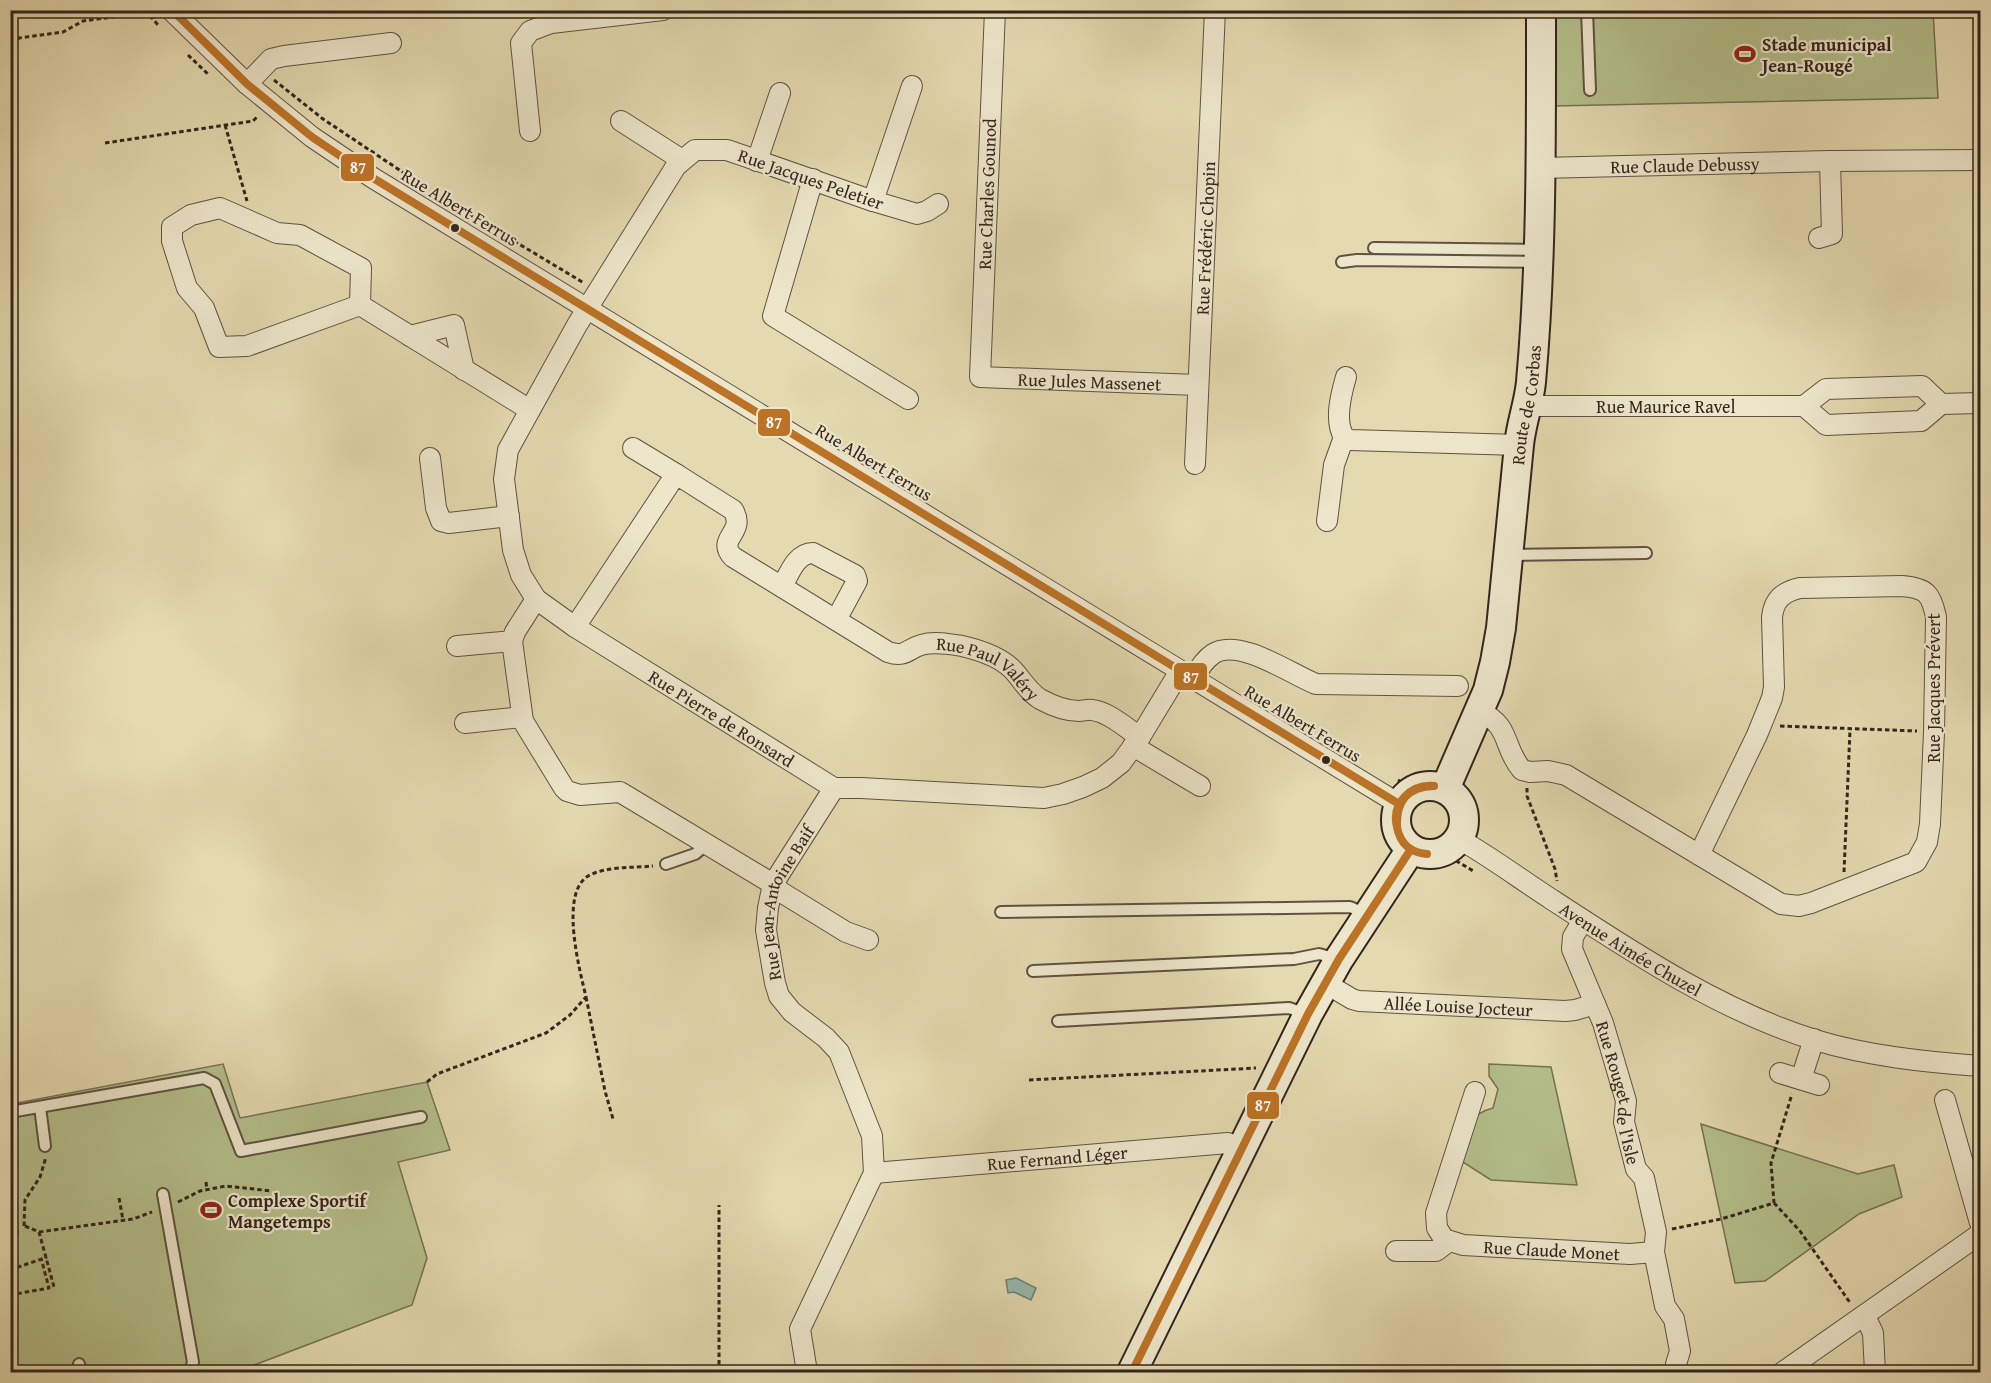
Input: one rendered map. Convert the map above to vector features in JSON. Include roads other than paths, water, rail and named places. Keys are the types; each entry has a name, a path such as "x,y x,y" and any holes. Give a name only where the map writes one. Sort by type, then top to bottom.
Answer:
{"street":[{"name":"Rue Albert Ferrus","path":"171,10 248,84 312,137 373,178 1186,675 1402,790"},
{"path":"530,131 521,43 530,31 551,22 663,10"},
{"name":"Rue Charles Gounod","path":"980,377 995,10"},
{"name":"Rue Frédéric Chopin","path":"1195,464 1215,10"},
{"name":"Route de Corbas","path":"1445,789 1479,711 1495,662 1501,628 1519,445 1530,386 1539,256 1541,10"},
{"path":"248,84 271,59 391,43"},
{"path":"873,201 912,86"},
{"path":"757,161 780,93"},
{"path":"588,309 676,166 682,160 621,121"},
{"name":"Rue Jacques Peletier","path":"682,160 695,150 727,150 917,214 938,204"},
{"name":"Rue Claude Debussy","path":"1541,168 1980,160"},
{"path":"1819,238 1832,234 1830,161"},
{"path":"813,179 773,316 908,399"},
{"path":"220,208 277,233 300,235 362,268 360,305 247,346 219,347 204,308 187,288 172,241 172,227 191,215 220,208"},
{"path":"360,305 530,410"},
{"name":"Rue Pierre de Ronsard","path":"588,309 508,450 504,479 513,550 521,575 536,599 575,627 834,788"},
{"path":"410,336 454,325 464,369"},
{"name":"Rue Jules Massenet","path":"980,377 1198,385"},
{"path":"1327,521 1334,465 1344,437 1340,426 1340,412 1346,377"},
{"path":"1941,404 1922,386 1826,389 1804,406 1826,425 1921,421 1941,404 1980,403"},
{"name":"Rue Maurice Ravel","path":"1526,404 1541,406 1804,406"},
{"path":"1344,437 1350,440 1519,445"},
{"name":"Rue Paul Valéry","path":"633,448 733,510 738,518 737,529 726,544 728,552 733,557 888,652 898,655 909,652 919,645 930,643 963,646 985,653 1011,668 1028,691 1039,699 1059,708 1103,713 1136,741"},
{"path":"430,458 436,508 441,521 449,523 509,516"},
{"path":"575,627 676,474"},
{"path":"782,587 800,557 805,553 813,553 855,575 857,580 836,620"},
{"name":"Rue Jacques Prévert","path":"1479,711 1498,722 1518,765 1526,772 1548,771 1566,775 1699,855 1781,904 1800,906 1907,867 1922,855 1930,824 1934,732 1936,617 1930,596 1917,587 1902,586 1800,588 1789,590 1779,596 1773,606 1772,617 1774,687 1772,698 1699,855"},
{"path":"536,599 515,632 512,641 522,717 526,728 567,791 580,795 620,792 773,884 781,892 846,932 868,940"},
{"path":"457,646 512,641"},
{"path":"834,788 1044,798 1064,794 1102,778 1121,763 1186,675 1214,652 1241,650 1256,654 1316,684 1458,686"},
{"path":"465,723 522,717"},
{"path":"1136,741 1200,786"},
{"path":"1428,786 1445,789 1456,798 1463,812 1464,822 1459,839 1451,848 1433,855 1418,853 1401,840 1397,829 1396,813 1402,790 1428,786"},
{"name":"Rue Jean-Antoine Baif","path":"834,788 773,884 766,930 779,996 792,1012 826,1038 839,1052 872,1136 874,1173"},
{"name":"Avenue Aimée Chuzel","path":"1459,839 1583,920 1667,971 1728,1004 1814,1039 1857,1051 1924,1062 1980,1066"},
{"path":"1132,1372 1308,1014 1332,971 1411,849"},
{"name":"Rue Rouget de l'Isle","path":"1583,920 1573,937 1572,949 1603,1023 1626,1101 1624,1122 1636,1169 1644,1179 1665,1306 1674,1319 1680,1351 1676,1364 1677,1372"},
{"name":"Allée Louise Jocteur","path":"1332,971 1352,999 1359,1000 1565,1011 1594,1004"},
{"path":"1799,1079 1814,1039"},
{"path":"1448,1242 1437,1228 1436,1213 1475,1092"},
{"path":"1945,1100 1980,1223"},
{"name":"Rue Fernand Léger","path":"874,1173 1228,1143 1241,1149"},
{"path":"807,1372 800,1329 874,1173"},
{"path":"1783,1372 1980,1234"},
{"name":"Rue Claude Monet","path":"1396,1251 1436,1251 1448,1242 1463,1245 1630,1254 1655,1242"},
{"path":"1865,1316 1873,1333 1875,1372"}],"lane":[{"path":"1587,10 1590,90"},
{"path":"1374,249 1539,256"},
{"path":"1342,262 1539,256"},
{"path":"1508,555 1646,553"},
{"path":"666,864 695,854 707,844"},
{"path":"1001,912 1350,907 1368,914"},
{"path":"1033,971 1293,959 1319,954 1332,971"},
{"path":"1058,1021 1289,1008 1308,1014"},
{"path":"10,1112 145,1094 204,1078 215,1084 241,1152 421,1117"},
{"path":"40,1107 45,1146"},
{"path":"163,1194 193,1362 190,1372"}],"water":[{"path":"1016,1278 1036,1288 1031,1300 1014,1292 1008,1293 1006,1280"}],"place":[{"name":"Stade municipal Jean-Rougé","path":"1745,54"},
{"name":"Complexe Sportif Mangetemps","path":"211,1210"}]}
